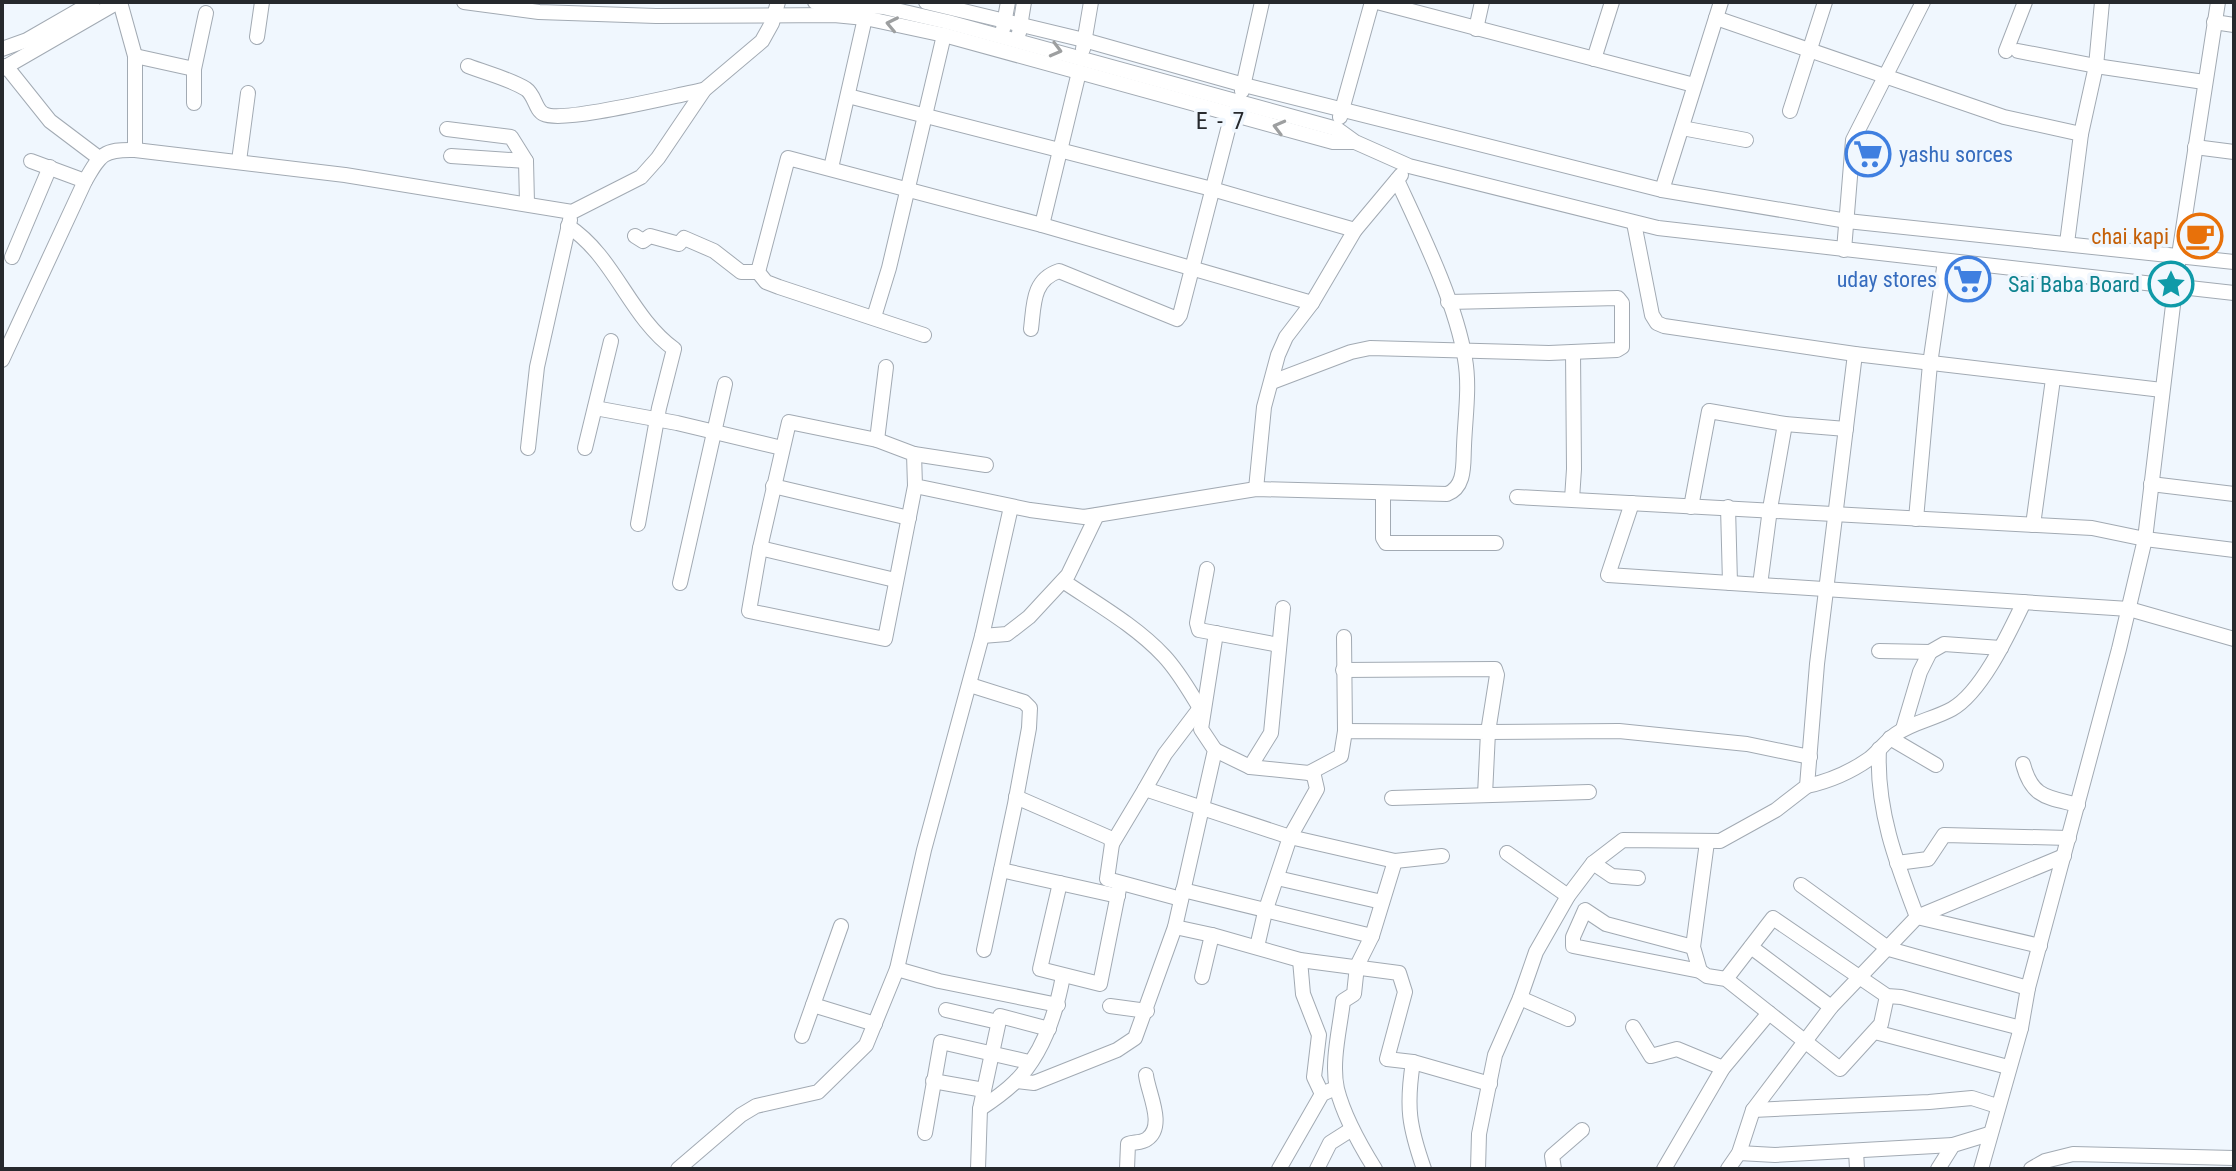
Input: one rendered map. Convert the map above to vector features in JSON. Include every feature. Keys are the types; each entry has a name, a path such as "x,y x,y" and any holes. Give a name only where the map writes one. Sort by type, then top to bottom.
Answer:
{"street":[{"path":"2,49 27,40 93,2"},
{"path":"99,158 50,121 4,68 119,2 135,56 135,150"},
{"path":"257,37 262,2"},
{"path":"464,2 539,12 777,8 865,18 944,35 1084,40 1244,85 1662,190 1847,221 2234,262"},
{"path":"815,2 883,7 1010,37"},
{"path":"926,2 1081,64 1335,135 1409,166 1634,223 1844,250 2234,293"},
{"path":"1008,2 1010,37"},
{"path":"1010,37 1024,2"},
{"path":"1042,225 1081,64 1091,2"},
{"path":"1031,329 1036,291 1048,275 1059,271 1177,319 1180,315 1212,189 1244,85 1262,2"},
{"path":"1335,135 1374,2 1694,85"},
{"path":"1476,29 1482,2"},
{"path":"1594,59 1612,2"},
{"path":"1662,190 1721,2"},
{"path":"1790,111 1825,2"},
{"path":"1844,250 1853,140 1923,2"},
{"path":"2025,2 2012,51 2204,82"},
{"path":"2067,243 2081,134 2096,66 2102,2"},
{"path":"1981,1169 2021,1028 2028,988 2145,539 2179,255 2218,2"},
{"path":"528,448 537,367 570,219 641,177 658,158 704,90 762,41 777,8"},
{"path":"194,103 194,69 206,13"},
{"path":"831,168 865,18"},
{"path":"1716,18 2004,117 2081,134"},
{"path":"2214,22 2234,25"},
{"path":"874,317 908,191 944,35"},
{"path":"135,56 194,69"},
{"path":"468,66 527,90 540,112 547,115 582,114 704,90"},
{"path":"239,161 248,93"},
{"path":"848,96 1212,189 1355,230"},
{"path":"1682,128 1746,140"},
{"path":"447,129 511,137 526,161 527,203"},
{"path":"2195,147 2234,152"},
{"path":"2,360 85,181 99,158 112,151 135,150 239,161 527,203 570,219 609,265 639,313 661,340 674,349 659,408 638,524"},
{"path":"451,156 526,161"},
{"path":"758,272 788,158 1042,225 1312,303"},
{"path":"31,161 85,181"},
{"path":"1256,489 1264,407 1286,337 1312,303 1355,230 1409,166"},
{"path":"12,257 50,167"},
{"path":"915,486 1075,517 1256,489 1447,494 1460,485 1467,398 1463,351 1429,251 1397,180"},
{"path":"1634,223 1652,315 1657,323 1673,329 1930,364 2162,390"},
{"path":"635,236 643,241 650,236 679,244 684,238 714,251 741,272 758,272"},
{"path":"1916,519 1930,364 1945,261"},
{"path":"758,272 766,282 779,287 924,335"},
{"path":"1272,382 1351,352 1370,348 1620,350 1620,300 1614,298 1448,302"},
{"path":"585,448 611,341"},
{"path":"1572,499 1573,352"},
{"path":"1807,786 1817,664 1855,354"},
{"path":"877,440 886,367"},
{"path":"2033,525 2053,379"},
{"path":"680,583 725,384"},
{"path":"595,408 782,448"},
{"path":"1691,507 1709,411 1785,424 1846,429"},
{"path":"914,454 915,486 885,639 749,611 773,486 789,422 877,440 914,454 986,465"},
{"path":"1760,585 1785,424"},
{"path":"2151,484 2234,494"},
{"path":"773,486 909,518"},
{"path":"1383,493 1383,538 1386,543 1496,543"},
{"path":"1517,497 2092,528 2145,539 2234,550"},
{"path":"1632,503 1608,575 2129,609 2234,639"},
{"path":"678,1169 730,1123 756,1106 818,1092 866,1045 897,969 924,850 970,685 1011,507"},
{"path":"1728,507 1730,583"},
{"path":"982,636 1007,634 1029,617 1068,575 1097,515"},
{"path":"760,548 895,580"},
{"path":"1207,569 1199,630 1279,645"},
{"path":"1063,581 1163,654 1202,711"},
{"path":"1478,1169 1479,1134 1495,1055 1536,952 1567,897 1593,863 1623,840 1720,841 1776,810 1807,786 1833,781 1867,760 1910,724 1950,710 1963,700 2001,648 2024,602"},
{"path":"1250,767 1269,741 1271,733 1283,608"},
{"path":"1216,633 1201,729 1215,750 1250,767 1309,773 1314,776 1317,789 1290,837 1257,947"},
{"path":"1309,773 1341,756 1345,731 1344,637"},
{"path":"1879,651 1930,652 1944,644 2001,648"},
{"path":"1897,734 1930,652"},
{"path":"1343,670 1495,669 1497,675 1488,732 1485,795"},
{"path":"970,685 1024,702 1030,708 1016,797 984,950"},
{"path":"1119,890 1107,879 1112,844 1165,754 1202,711"},
{"path":"1345,731 1619,731 1747,744 1810,757"},
{"path":"1897,734 1936,765"},
{"path":"1879,749 1880,802 1897,863 1917,917"},
{"path":"1016,1081 1034,1083 1117,1050 1135,1038 1175,927 1215,750"},
{"path":"2023,764 2026,778 2037,793 2078,805"},
{"path":"1145,789 1202,810 1318,844 1395,861 1442,856"},
{"path":"1392,798 1589,792"},
{"path":"1016,797 1110,838 1112,844"},
{"path":"1897,863 1928,859 1944,835 2069,838"},
{"path":"1700,971 1693,947 1707,842"},
{"path":"1507,853 1606,924 1693,947"},
{"path":"1728,1169 1739,1153 1753,1110 1831,1007 1917,917 2064,856"},
{"path":"1371,1167 1352,1129 1337,1087 1336,1056 1343,1001 1354,994 1357,966 1372,936 1395,861"},
{"path":"1593,863 1612,876 1638,878"},
{"path":"1001,870 1060,883 1182,894 1372,936"},
{"path":"1277,878 1382,902"},
{"path":"1060,883 1040,969 1100,984 1119,890"},
{"path":"1801,885 1889,949 2028,988"},
{"path":"1585,910 1573,937 1573,946 1726,979 1840,1069 1881,1024 1887,996"},
{"path":"1917,917 2040,946"},
{"path":"1726,979 1773,918 1887,996 2021,1028"},
{"path":"802,1036 841,926"},
{"path":"1175,927 1300,960 1399,973 1405,992 1387,1059 1413,1062 1490,1084"},
{"path":"1202,977 1212,935"},
{"path":"1751,947 1831,1007"},
{"path":"1300,960 1303,994 1319,1035 1314,1077 1322,1094"},
{"path":"897,969 939,981 1058,1005"},
{"path":"980,1109 1016,1081 1029,1062 1049,1029 1058,1005 1063,976"},
{"path":"1520,998 1568,1019"},
{"path":"813,1005 875,1024"},
{"path":"1110,1006 1147,1011"},
{"path":"946,1010 998,1022"},
{"path":"1664,1169 1723,1068 1769,1013"},
{"path":"978,1169 980,1109 1000,1016 1049,1029"},
{"path":"1633,1027 1651,1056 1677,1049 1723,1068"},
{"path":"1875,1032 2008,1067"},
{"path":"925,1133 941,1042 1029,1062"},
{"path":"1413,1062 1407,1098 1411,1134 1424,1169"},
{"path":"1127,1169 1128,1144 1144,1141 1150,1137 1154,1127 1155,1109 1146,1075"},
{"path":"933,1081 984,1090"},
{"path":"1279,1169 1322,1094 1337,1087"},
{"path":"1753,1110 1972,1098 1997,1106"},
{"path":"1317,1169 1330,1143 1352,1129"},
{"path":"1554,1169 1552,1156 1582,1130"},
{"path":"1739,1153 1775,1162 1815,1153 1953,1145 1989,1134"},
{"path":"1938,1169 1953,1145"},
{"path":"1856,1151 1857,1169"},
{"path":"1815,1153 1815,1169"},
{"path":"2031,1169 2045,1161 2073,1154 2234,1158"}],"place":[{"name":"yashu sorces","path":"1868,154"},
{"name":"chai kapi","path":"2200,236"},
{"name":"uday stores","path":"1968,279"},
{"name":"Sai Baba Board","path":"2171,284"}],"district":[{"name":"E - 7","path":"1221,121"}]}
